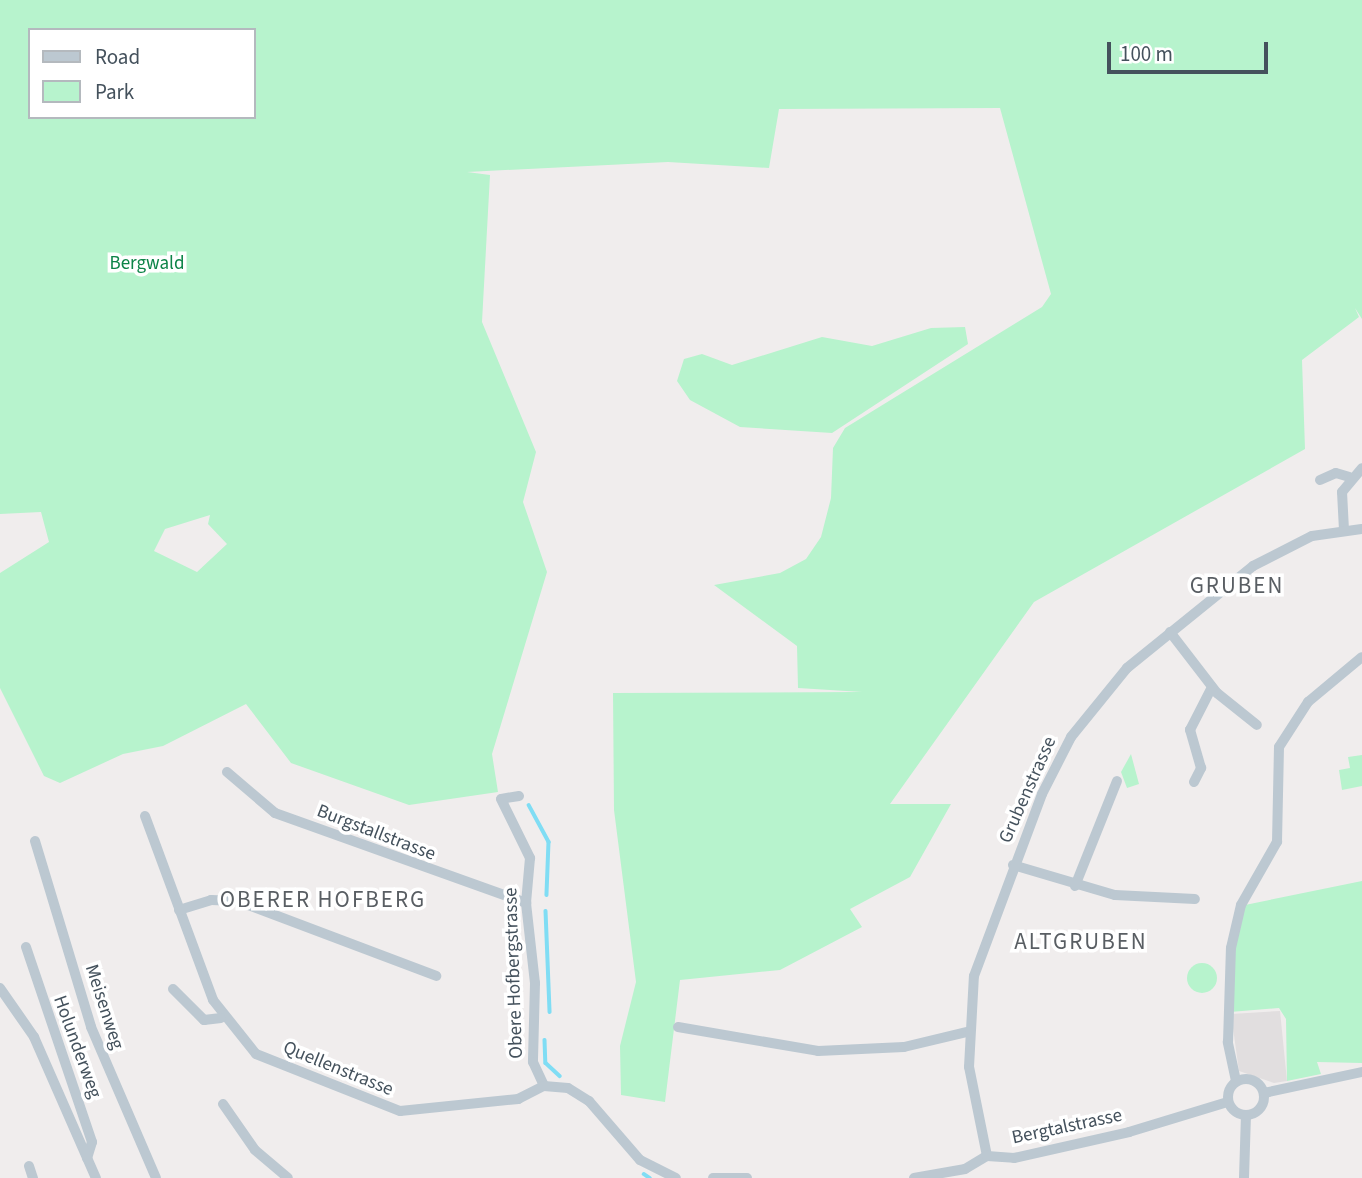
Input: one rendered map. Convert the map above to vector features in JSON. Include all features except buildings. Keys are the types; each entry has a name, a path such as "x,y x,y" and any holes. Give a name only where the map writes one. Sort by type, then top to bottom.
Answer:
{"street":[{"path":"1344,530 1342,492 1349,477 1362,468"},
{"path":"1320,480 1336,473 1349,477"},
{"name":"Grubenstrasse","path":"988,1156 967,1032 979,957 1051,774 1082,720 1119,676 1170,632 1262,561 1312,536 1362,529"},
{"path":"1170,632 1212,687 1257,725"},
{"path":"1246,1115 1228,1102 1236,1081 1228,1042 1231,948 1241,905 1277,842 1279,747 1308,702 1362,657"},
{"path":"1194,782 1201,768 1190,730 1212,687"},
{"name":"Burgstallstrasse","path":"227,772 275,813 495,897 526,903"},
{"path":"1075,886 1117,781"},
{"name":"Obere Hofbergstrasse","path":"519,796 501,799 528,850 526,903 535,982 533,1062 544,1086"},
{"name":"Quellenstrasse","path":"145,816 222,1018 257,1054 382,1108 416,1112 518,1099 544,1086"},
{"name":"Meisenweg","path":"35,841 91,1027 156,1178"},
{"path":"1013,865 1075,886 1147,899 1195,899"},
{"path":"179,910 211,900 238,901 436,976"},
{"name":"Holunderweg","path":"26,947 92,1142 87,1158"},
{"path":"0,988 34,1037 96,1178"},
{"path":"173,989 204,1020 222,1018"},
{"path":"678,1027 818,1051 904,1047 967,1032"},
{"path":"1264,1093 1362,1072"},
{"path":"1236,1081 1253,1080 1264,1093"},
{"path":"544,1086 579,1093 640,1160 676,1178"},
{"path":"1246,1115 1260,1108 1264,1093"},
{"name":"Bergtalstrasse","path":"914,1178 965,1169 988,1156 1065,1147 1228,1102"},
{"path":"223,1104 255,1150 288,1178"},
{"path":"1244,1178 1246,1115"},
{"path":"29,1166 33,1178"},
{"path":"713,1178 747,1178"}],"shaded area":[{"path":"1280,1011 1287,1081 1274,1083 1239,1071 1231,1014"}],"green space":[{"name":"Bergwald","path":"0,0 1362,0 1362,319 1355,308 1359,317 1302,360 1305,449 1034,602 890,804 951,804 910,877 850,909 862,927 780,970 680,980 665,1102 621,1095 620,1046 636,982 614,810 613,693 862,692 798,688 797,646 714,585 780,573 806,559 821,537 831,498 833,448 845,428 1042,307 1051,294 1000,108 779,109 769,168 668,162 467,172 490,175 482,322 536,452 523,502 547,572 492,754 498,792 409,805 291,763 246,704 163,746 123,754 60,783 44,776 0,688 0,573 49,542 41,512 0,514","holes":["210,515 208,524 227,544 197,572 154,551 165,529"]},
{"path":"965,327 968,344 832,433 740,427 690,400 677,381 684,359 702,354 732,365 822,337 872,346 931,328"},
{"path":"1131,754 1139,784 1127,788 1121,772"},
{"path":"1362,755 1362,786 1342,790 1339,770 1350,768 1348,757"},
{"path":"1362,881 1362,1063 1317,1062 1321,1074 1287,1081 1286,1019 1279,1008 1230,1012 1233,946 1245,905"},
{"path":"1202,963 1213,967 1217,978 1213,989 1202,993 1191,989 1187,978 1191,967"}],"waterway":[{"path":"529,805 549,842 547,895"},
{"path":"546,911 550,1012"},
{"path":"545,1040 546,1063 560,1076"},
{"path":"644,1174 650,1178"}],"district":[{"name":"GRUBEN","path":"1237,586"},
{"name":"OBERER HOFBERG","path":"323,900"},
{"name":"ALTGRUBEN","path":"1081,942"}]}
